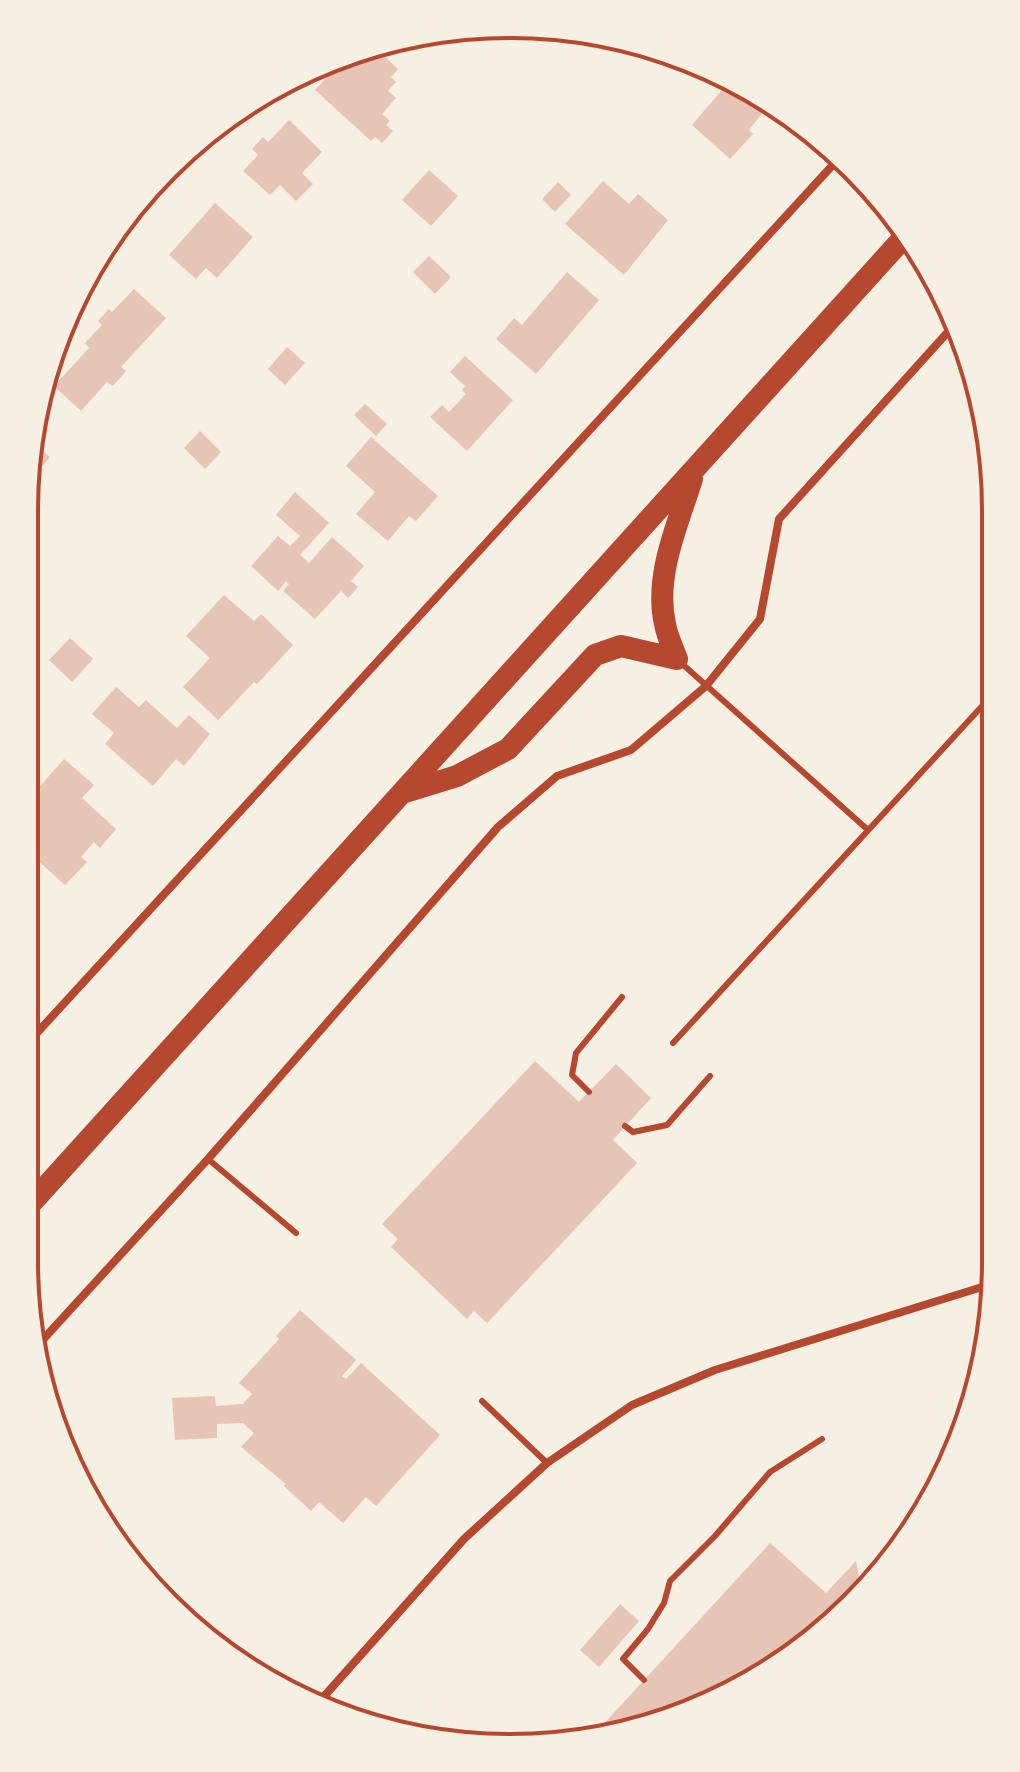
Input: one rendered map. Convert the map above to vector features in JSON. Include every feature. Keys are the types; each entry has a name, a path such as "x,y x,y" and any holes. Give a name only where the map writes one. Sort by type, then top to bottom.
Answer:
{"highway":[{"path":"38,1195 899,243"},
{"path":"677,659 665,625 662,601 665,571 694,471"},
{"path":"401,793 457,776 508,749 595,655 621,646 677,659"}],"street":[{"path":"38,1032 832,165"},
{"path":"44,1338 208,1159 498,827 557,776 631,750 706,686 760,619 779,519 947,333"},
{"path":"324,1696 464,1539 547,1463 632,1405 715,1370 981,1287"}],"lane":[{"path":"677,659 868,830"},
{"path":"673,1043 982,706"},
{"path":"589,1092 572,1075 576,1053 622,997"},
{"path":"625,1126 633,1132 667,1125 710,1076"},
{"path":"208,1159 296,1233"},
{"path":"482,1401 547,1463"},
{"path":"644,1680 623,1659 648,1629 664,1603 670,1581 715,1536 770,1472 822,1439"}],"building":[{"path":"384,55 398,69 391,77 396,82 388,91 396,98 382,114 390,121 386,125 393,131 382,143 375,137 371,141 315,90 330,74"},
{"path":"723,89 763,112 749,130 753,134 730,159 692,125"},
{"path":"289,120 322,152 302,173 313,184 296,201 280,185 270,195 243,171 258,155 252,149 263,137 268,142"},
{"path":"429,170 458,196 431,226 402,200"},
{"path":"603,181 629,204 638,194 668,220 624,275 565,224"},
{"path":"558,182 571,195 555,212 542,199"},
{"path":"215,203 253,237 217,278 206,268 196,279 169,255"},
{"path":"429,256 451,277 435,294 413,272"},
{"path":"567,272 599,300 536,374 496,339 514,318 522,325"},
{"path":"134,289 166,318 121,367 126,371 113,386 107,382 81,411 55,385 89,348 85,343 102,325 98,321 109,309 112,312"},
{"path":"287,347 305,363 285,385 268,369"},
{"path":"465,356 513,400 467,451 430,417 442,405 449,412 466,394 462,390 465,386 450,372"},
{"path":"365,404 387,424 376,436 354,415"},
{"path":"200,431 221,452 205,469 184,448"},
{"path":"371,437 438,496 416,521 409,516 388,541 356,514 375,492 346,466"},
{"path":"42,450 50,457 40,469"},
{"path":"295,492 329,523 300,555 309,563 332,537 364,566 351,581 358,587 348,598 341,591 315,619 283,591 289,584 286,581 278,591 251,566 278,536 290,546 300,536 276,515"},
{"path":"224,595 254,621 261,614 293,645 218,720 183,687 210,658 186,636"},
{"path":"70,638 93,659 72,682 49,660"},
{"path":"116,687 139,707 146,700 177,728 189,715 210,734 184,766 176,759 153,786 105,744 114,733 92,714"},
{"path":"64,759 94,785 82,798 116,829 100,848 94,842 81,857 87,862 65,885 38,861 38,788"},
{"path":"535,1061 579,1102 616,1064 651,1098 613,1140 637,1163 487,1323 474,1311 467,1319 391,1247 398,1239 382,1224"},
{"path":"300,1310 356,1360 342,1376 346,1379 361,1363 440,1435 376,1506 366,1497 343,1523 319,1502 311,1511 284,1486 286,1484 241,1447 254,1433 243,1423 217,1424 217,1438 175,1440 172,1398 215,1396 216,1406 243,1404 252,1394 239,1383 279,1339 276,1336"},
{"path":"770,1543 826,1593 856,1561 859,1579 844,1596 797,1636 746,1671 662,1709 603,1725"},
{"path":"620,1604 639,1621 599,1667 580,1650"}]}
